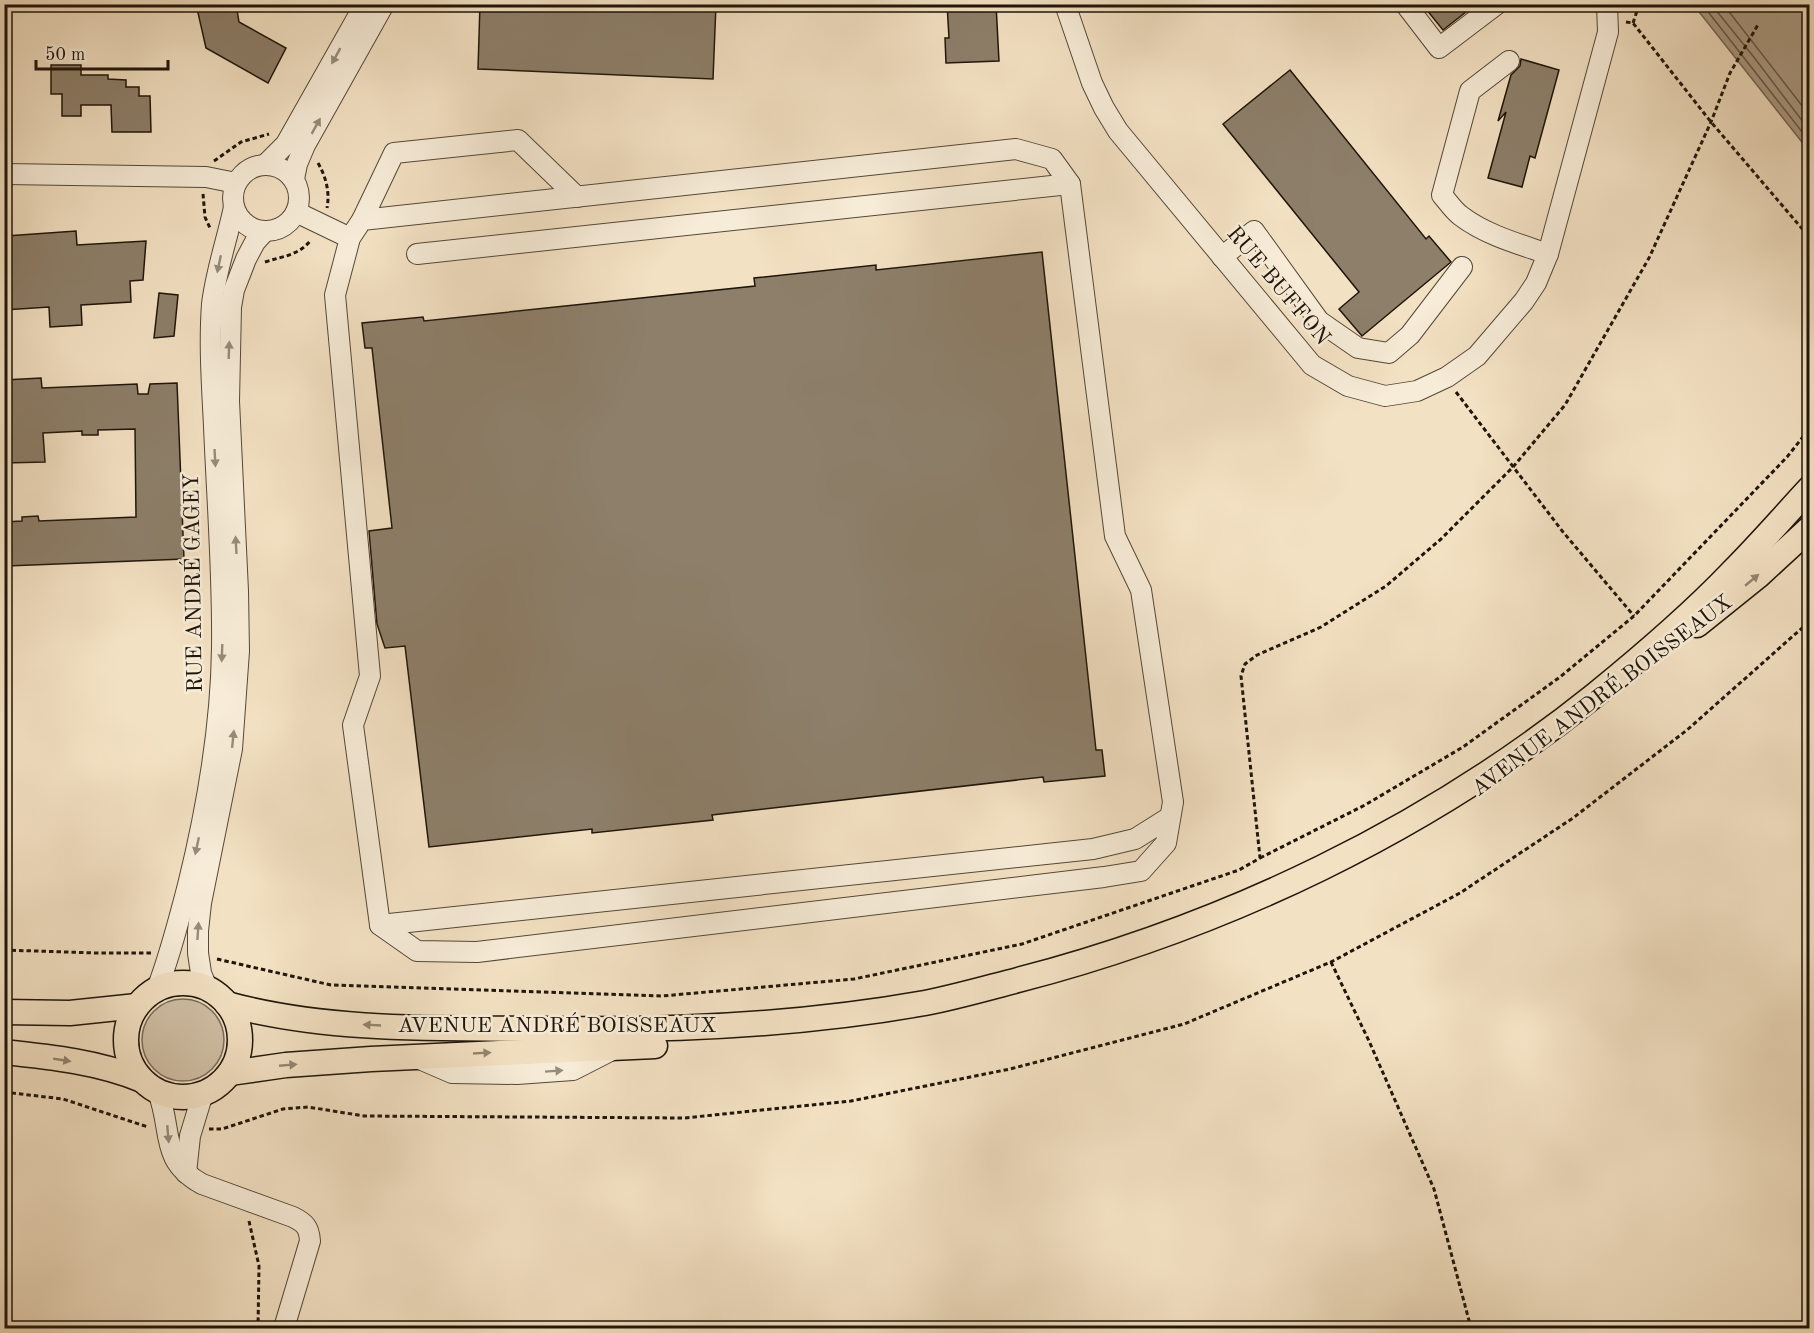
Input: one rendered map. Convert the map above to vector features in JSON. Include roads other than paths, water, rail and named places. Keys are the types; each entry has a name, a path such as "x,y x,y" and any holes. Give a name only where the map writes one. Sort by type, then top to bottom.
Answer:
{"main road":[{"name":"AVENUE ANDRÉ BOISSEAUX","path":"227,1004 271,1014 336,1023 538,1029 695,1028 828,1017 928,1002 1108,955 1245,904 1305,875 1374,841 1442,802 1494,768 1592,697 1648,651 1730,575 1809,488"},
{"name":"AVENUE ANDRÉ BOISSEAUX","path":"230,1073 286,1065 728,1042 856,1029 972,1007 1096,974 1231,925 1358,866 1495,782 1618,690 1758,576 1809,528"},
{"path":"4,1052 91,1065 125,1073 150,1086 181,1097 203,1093 230,1073 238,1056 240,1038 237,1020 227,1004 207,988 195,984 169,985 146,996 137,1006 126,1035 127,1051 132,1066 150,1086"},
{"path":"4,1012 70,1013 137,1006"}],"street":[{"path":"266,164 282,168 294,179 300,195 297,212 284,226 265,231 245,224 238,217 233,199 236,183 248,170 266,164 286,144 364,4"},
{"path":"294,179 297,164 305,146 384,4"},
{"name":"RUE BUFFON","path":"1065,4 1080,53 1104,108 1136,154 1312,365 1348,386 1385,396 1417,391 1447,377 1477,356 1524,301 1536,283 1548,254 1608,32 1608,12"},
{"path":"1406,5 1439,48 1497,4"},
{"path":"1509,61 1470,91 1442,195 1459,215 1474,224 1510,241 1548,254"},
{"path":"362,220 577,197 1016,149 1052,159 1070,184 1115,536 1141,590 1173,802 1166,843 1141,871 477,952 417,951 380,925 353,725 370,676 335,295 350,238 362,220 394,153 518,140 577,197"},
{"path":"4,174 206,177 236,183"},
{"path":"417,254 1070,184"},
{"name":"RUE ANDRÉ GAGEY","path":"157,989 170,952 198,846 208,793 219,705 222,592 211,355 212,304 216,277 234,207"},
{"path":"297,212 350,238"},
{"name":"RUE ANDRÉ GAGEY","path":"207,988 199,963 198,931 201,903 232,749 239,651 229,401 231,307 234,290 246,259 255,242 265,231"},
{"path":"1222,257 1254,231 1319,321 1358,348 1389,353 1410,335 1462,267"},
{"path":"380,925 1093,849 1135,838 1170,817"},
{"path":"150,1086 167,1120 170,1151 186,1173 202,1184 294,1217 308,1227 310,1240 284,1329"},
{"path":"186,1173 190,1136 203,1093"}],"water":[{"path":"1696,5 1809,5 1809,151 1696,8"}]}
